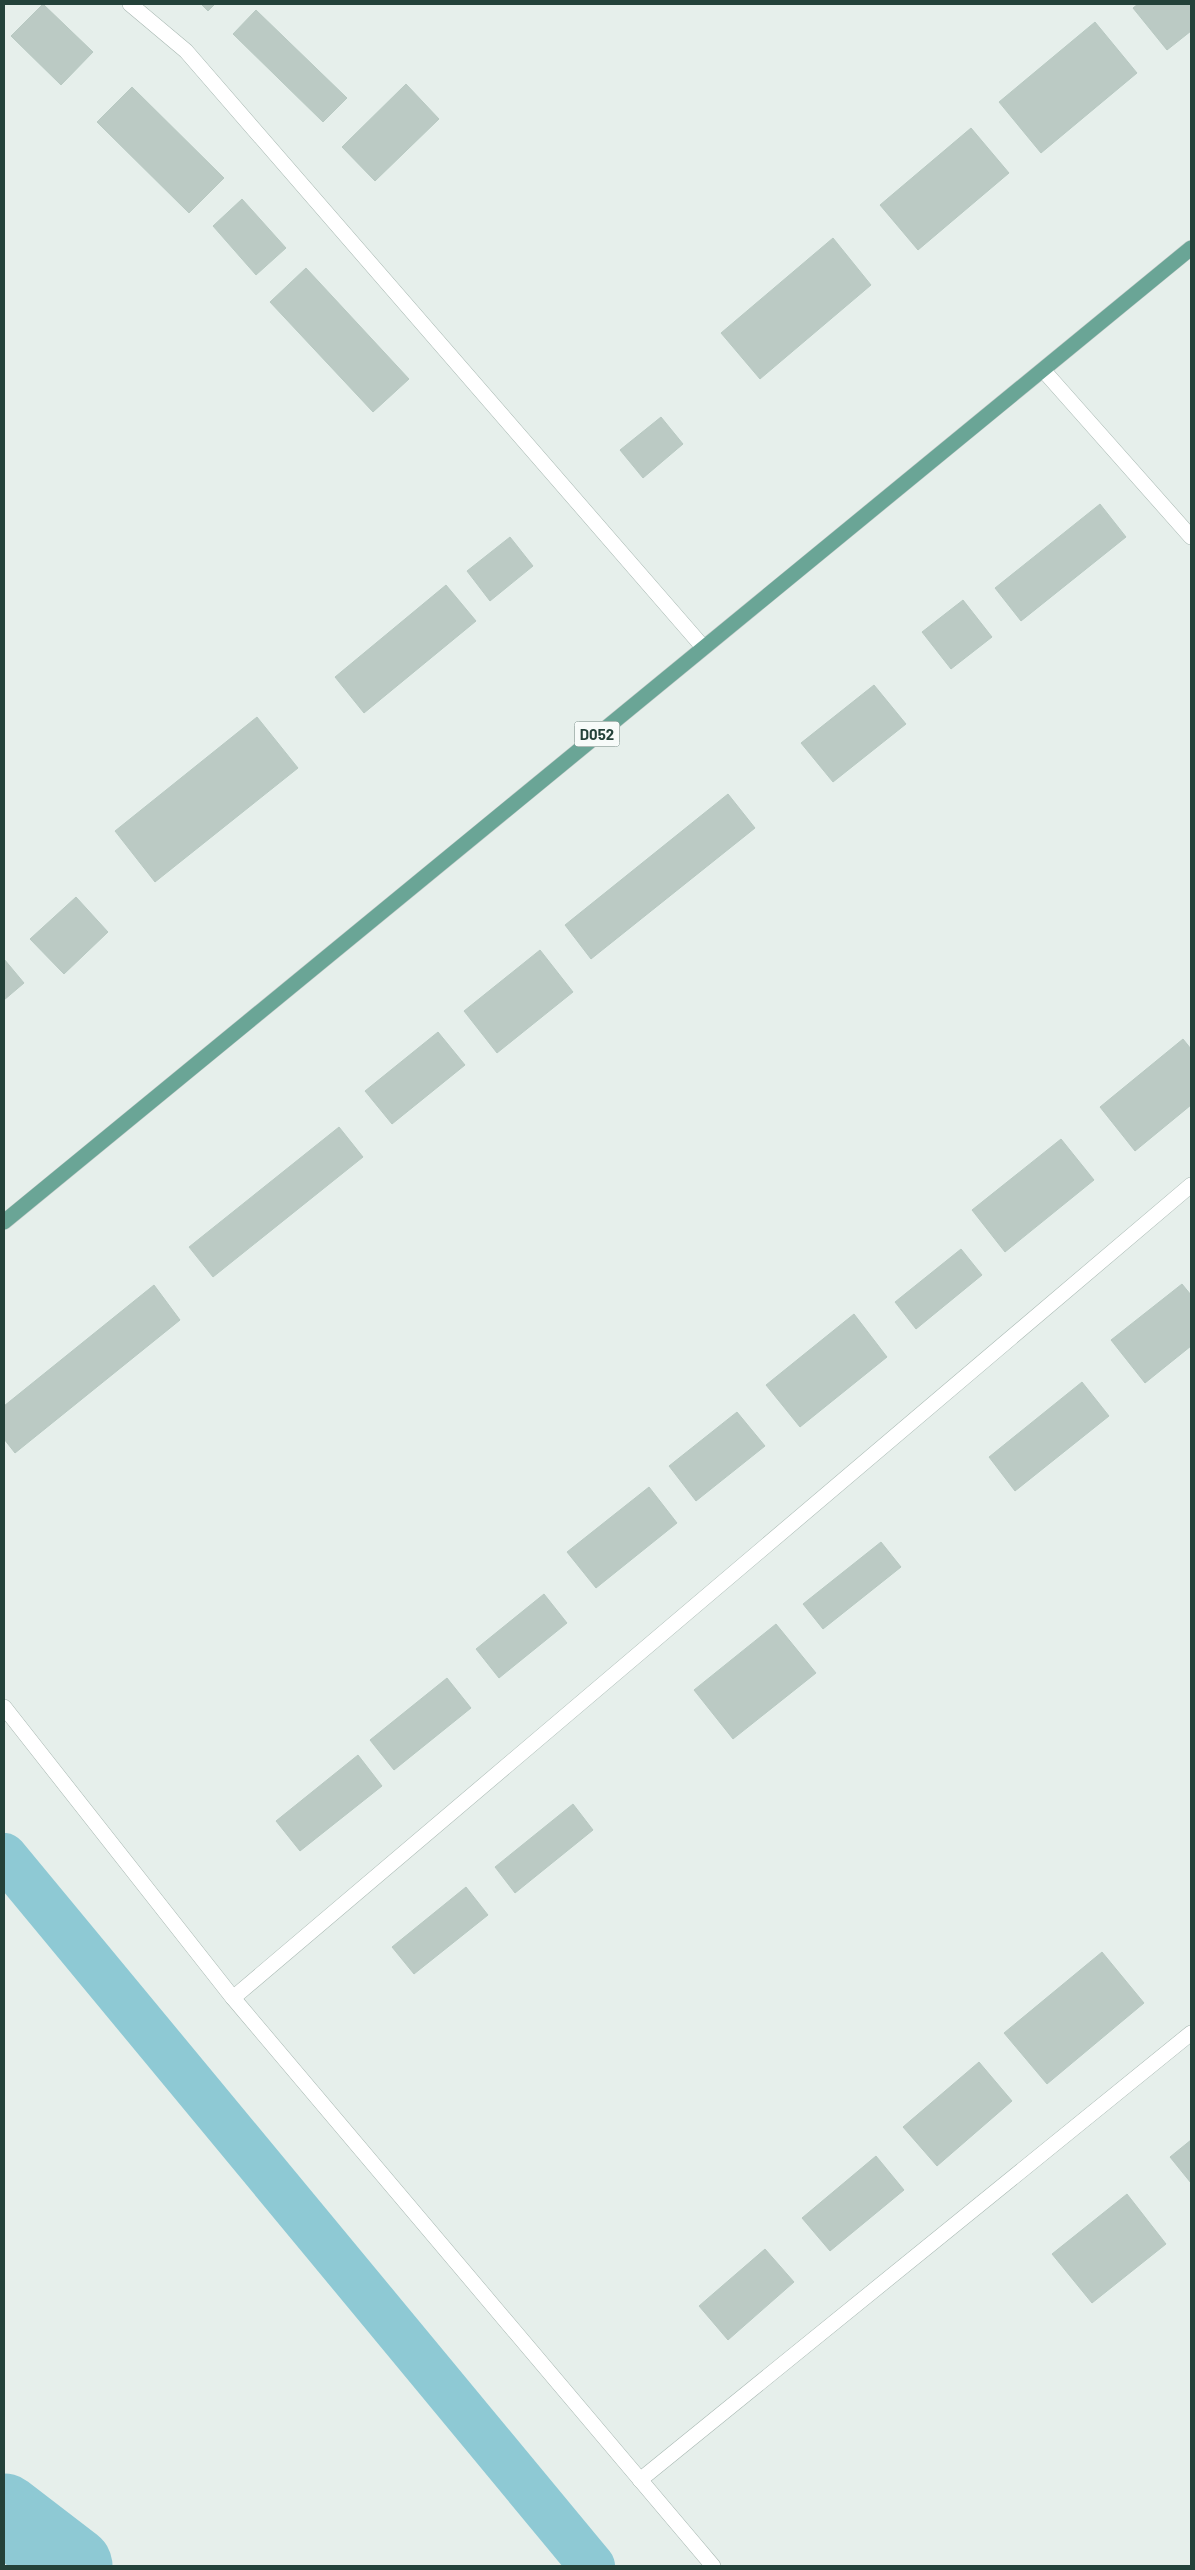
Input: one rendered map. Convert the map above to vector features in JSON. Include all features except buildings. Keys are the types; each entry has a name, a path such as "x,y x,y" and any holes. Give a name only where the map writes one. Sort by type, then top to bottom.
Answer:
{"main road":[{"name":"D052","path":"4,1222 703,647 1044,371 1191,248"}],"street":[{"path":"130,4 186,51 703,647"},
{"path":"1044,371 1191,537"},
{"path":"233,1998 1191,1185"},
{"path":"4,1707 233,1998 713,2566"},
{"path":"640,2480 1191,2033"}],"waterway":[{"path":"4,1856 592,2566"},
{"path":"4,2513 73,2566"}]}
